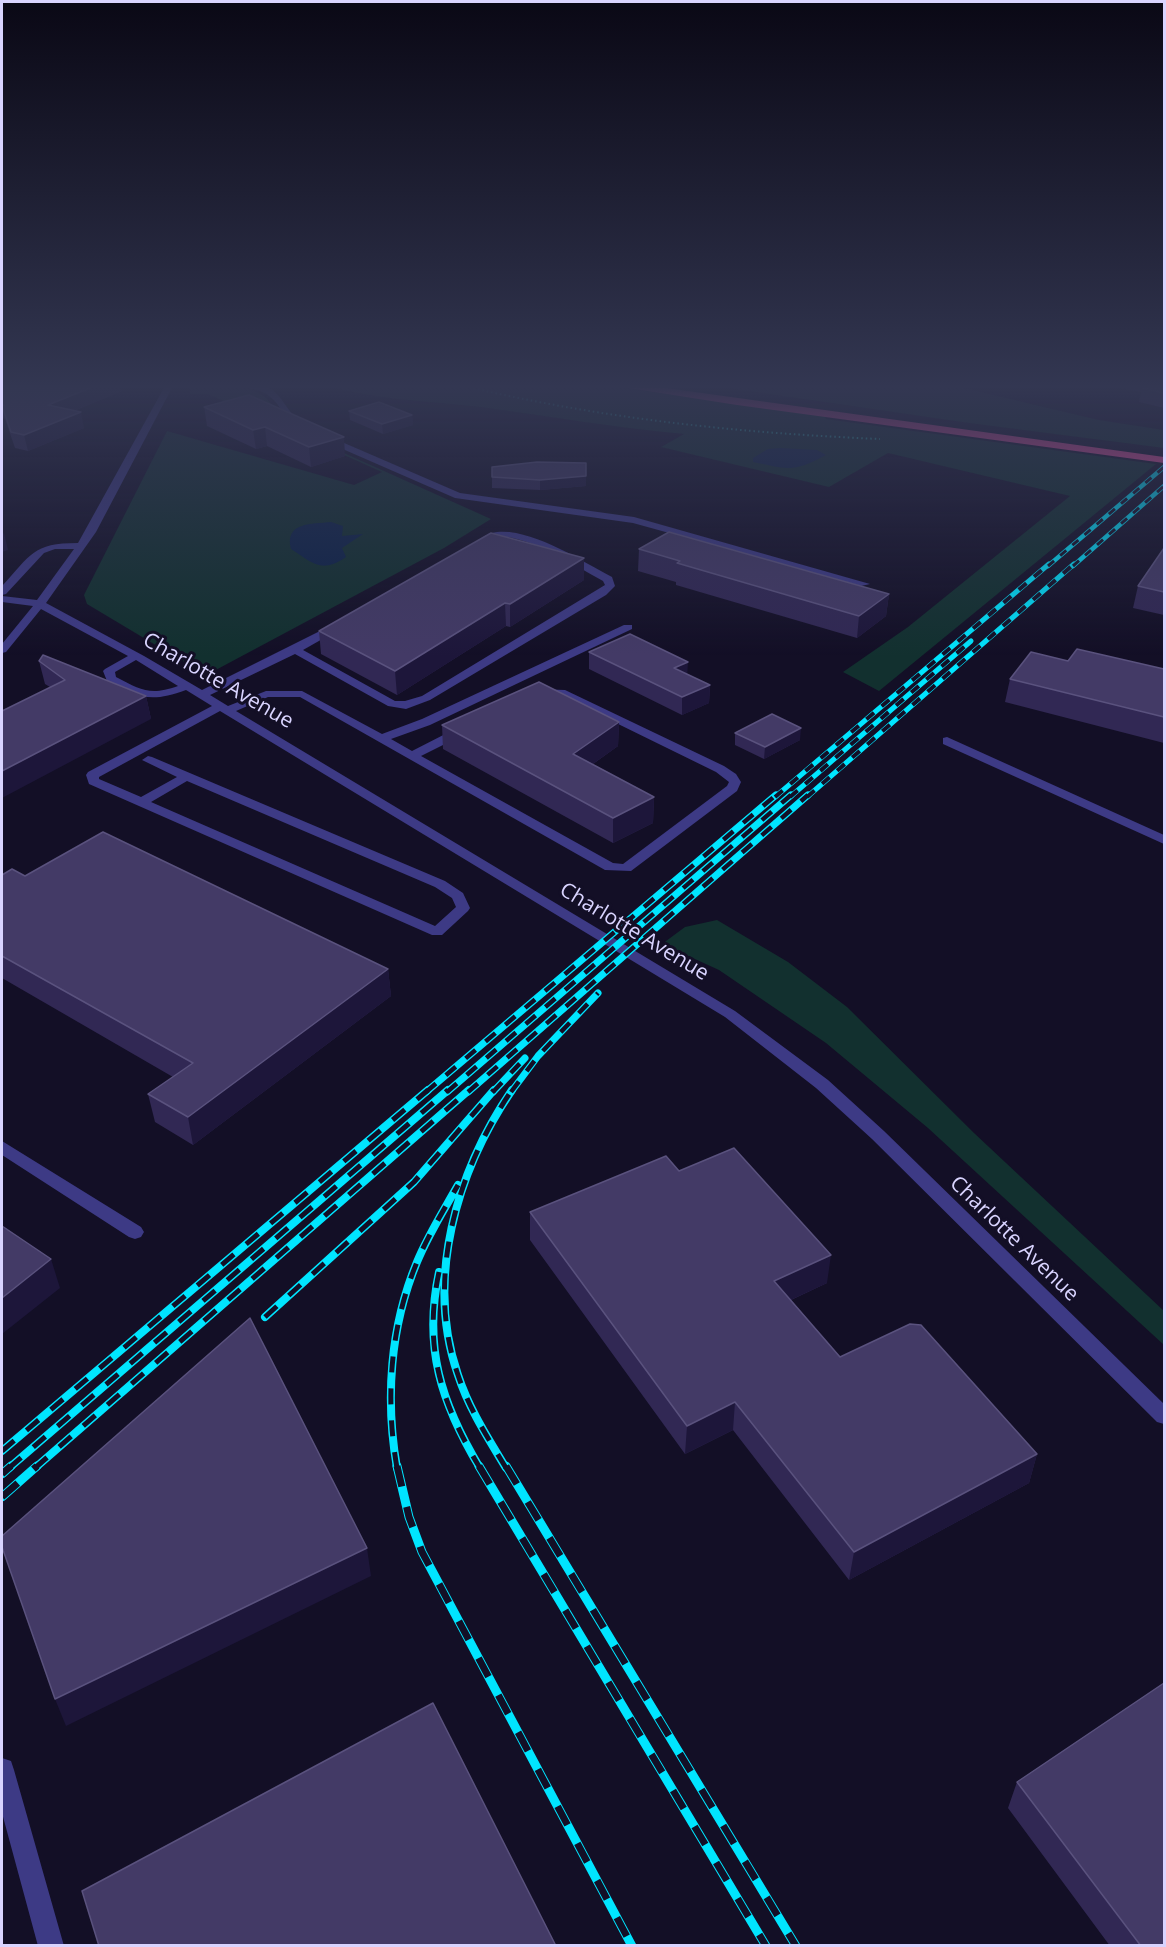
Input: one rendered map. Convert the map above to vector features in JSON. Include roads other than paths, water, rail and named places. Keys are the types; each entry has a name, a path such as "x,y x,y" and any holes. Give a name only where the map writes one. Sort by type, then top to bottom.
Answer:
{"street":[{"path":"2,650 40,604 82,546 122,475"},
{"path":"410,475 458,496 634,520 865,584"},
{"path":"296,650 392,704 406,705 426,698 602,593 610,586 608,579 538,544 507,535 495,535 464,553"},
{"path":"2,592 40,551 54,546 82,546"},
{"name":"Charlotte Avenue","path":"2,599 40,604 136,656 730,1014 822,1084 878,1135 1164,1416"},
{"path":"202,695 296,650 341,624"},
{"path":"381,738 426,722 628,627"},
{"path":"136,656 109,671 111,679 144,697 160,696 187,686"},
{"path":"148,760 440,884 458,896 463,908 437,932 93,781 92,775 225,708 266,694 302,693 610,867 626,868 732,788 735,782 732,777 720,769 561,692 548,689 525,697"},
{"path":"412,756 474,724"},
{"path":"947,741 1164,840"},
{"path":"142,802 187,776"},
{"path":"2,1147 135,1232"},
{"path":"2,1770 51,1946"}],"water":[{"path":"331,522 343,526 342,536 363,534 342,548 346,557 323,566 311,562 291,549 290,540 296,529 308,524"}],"railway":[{"path":"1048,566 1155,475"},
{"path":"1073,566 1164,486"},
{"path":"775,797 1049,564"},
{"path":"807,797 1074,564"},
{"path":"790,797 971,641"},
{"path":"426,1092 776,795"},
{"path":"447,1092 791,795"},
{"path":"468,1092 808,795"},
{"path":"511,1092 538,1056 598,993"},
{"path":"493,1092 525,1058"},
{"path":"2,1451 428,1090"},
{"path":"9,1468 448,1090"},
{"path":"35,1468 469,1090"},
{"path":"265,1317 414,1182 494,1090"},
{"path":"506,1468 479,1423 462,1388 449,1339 445,1302 446,1265 452,1228 462,1191 475,1156 512,1090"},
{"path":"397,1468 393,1442 391,1390 392,1363 401,1312 421,1252 458,1185"},
{"path":"439,1272 433,1325 439,1374 455,1420 480,1468"},
{"path":"2,1474 11,1466"},
{"path":"2,1497 37,1466"},
{"path":"397,1466 409,1517 422,1552 632,1946"},
{"path":"479,1466 766,1946"},
{"path":"506,1466 796,1946"}]}
